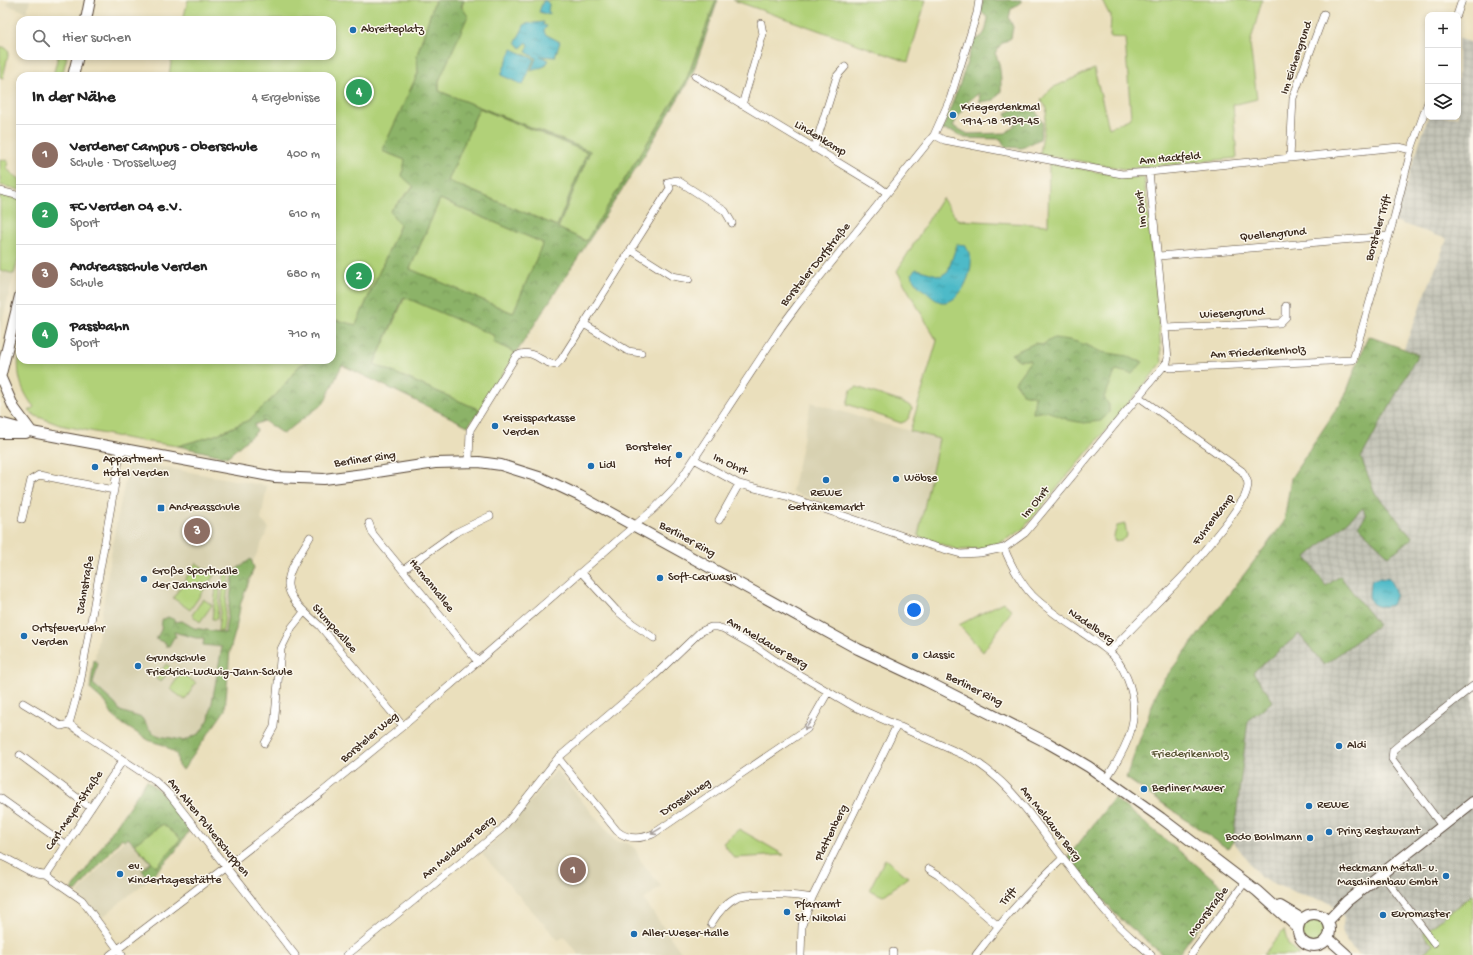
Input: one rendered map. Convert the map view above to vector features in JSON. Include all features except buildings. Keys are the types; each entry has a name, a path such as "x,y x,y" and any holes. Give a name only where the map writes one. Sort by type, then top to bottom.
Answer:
{"street":[{"path":"87,16 90,0"},
{"name":"Borsteler Dorfstraße","path":"634,526 667,497 677,485 781,327 934,134 950,99 977,13 979,0"},
{"path":"1458,12 1462,0"},
{"name":"Im Eichengrund","path":"1290,158 1293,98 1324,14"},
{"path":"742,105 763,34 761,23"},
{"path":"74,72 77,60"},
{"path":"814,149 837,76 845,67"},
{"name":"Lindenkamp","path":"695,76 879,187 887,194"},
{"name":"Borsteler Trift","path":"1353,360 1411,150 1425,110"},
{"name":"Am Hackfeld","path":"934,134 944,140 1122,174 1399,147 1411,150"},
{"name":"Im Ohrt","path":"694,459 739,484 780,494 929,545 961,554 980,553 1004,548 1025,533 1165,366 1168,358 1159,256 1149,172"},
{"path":"469,462 470,430 516,356 522,352 530,353 550,364 556,364 561,360 670,188 668,182 677,180 725,211 732,223"},
{"path":"0,191 16,195"},
{"name":"Quellengrund","path":"1159,256 1388,236"},
{"path":"631,250 672,276 690,279"},
{"name":"Wiesengrund","path":"1165,328 1280,323 1286,317 1286,306"},
{"path":"16,312 0,377 14,408 34,432"},
{"path":"584,324 628,351 641,352"},
{"name":"Am Friederikenholz","path":"1165,366 1170,368 1353,360"},
{"name":"Fuhrenkamp","path":"1109,652 1191,567 1236,510 1244,498 1248,488 1248,479 1242,471 1139,397"},
{"name":"Berliner Ring","path":"0,423 34,432 275,477 324,479 435,463 469,462 501,465 542,478 580,496 858,649 926,681 1048,743 1106,779 1161,818 1300,924"},
{"name":"Berliner Ring","path":"0,433 34,432"},
{"name":"Jahnstraße","path":"69,724 80,684 121,449"},
{"path":"22,519 31,480 39,475 114,490"},
{"path":"719,520 739,484"},
{"path":"403,570 455,533 490,516"},
{"name":"Hamannallee","path":"369,523 373,534 478,662"},
{"name":"Borsteler Weg","path":"110,955 119,952 322,792 478,662 634,526"},
{"name":"Stumpeallee","path":"310,537 294,564 287,582 291,595 304,612 320,626 402,726"},
{"name":"Nadelberg","path":"1004,548 1015,570 1030,593 1058,617 1109,652 1124,672 1131,687 1134,702 1134,715 1130,736 1106,779"},
{"path":"581,572 605,600 616,610 654,638"},
{"path":"265,742 274,727 281,649 292,627 304,612"},
{"name":"Am Meldauer Berg","path":"347,955 502,829 558,758 652,678 700,632 711,627 724,629 853,706 968,757 982,765 1002,782 1023,805 1063,858 1115,922 1151,955"},
{"path":"1442,826 1392,760 1393,750 1473,686"},
{"name":"Drosselweg","path":"558,758 616,831 627,837 644,838 653,834 807,729 828,692"},
{"name":"Am Alten Pulverschuppen","path":"23,703 61,726 69,724 155,781 168,794 295,955"},
{"name":"Plattenberg","path":"801,955 802,924 812,898 896,725"},
{"path":"20,755 91,808"},
{"name":"Carl-Meyer-Straße","path":"46,875 123,760"},
{"path":"0,798 66,845"},
{"path":"1324,918 1348,901 1473,802"},
{"path":"0,856 8,858 34,873 46,875 82,900 119,952"},
{"name":"Trift","path":"976,955 998,926 1029,891 1063,858"},
{"path":"929,869 939,875 998,926"},
{"path":"1382,874 1434,943"},
{"name":"Moorstraße","path":"1191,955 1245,882"},
{"path":"711,924 729,902 745,895 798,895 812,898"},
{"path":"1311,914 1324,918 1330,928 1324,941 1311,946 1305,943 1300,937 1300,924 1311,914"},
{"path":"1324,941 1338,955"},
{"path":"1324,941 1347,955"}],"shaded area":[{"path":"9,0 30,0 27,12 7,5"},
{"path":"1461,39 1473,43 1473,955 1359,955 1346,941 1342,930 1344,918 1331,903 1297,893 1261,878 1233,841 1253,672 1299,634 1340,576 1326,586 1305,557 1363,508 1366,516 1412,538 1375,493 1361,458 1417,354 1404,348 1447,239 1394,221 1427,120 1461,120"},
{"path":"0,270 14,274 0,332"},
{"path":"811,402 883,424 939,438 918,536 792,492"},
{"path":"129,461 267,486 261,520 269,528 250,568 233,624 229,661 218,704 204,735 171,745 122,718 91,683 114,535"},
{"path":"556,771 615,841 627,843 635,848 641,861 661,886 644,900 683,955 579,955 564,937 558,940 482,854 505,831"},
{"name":"ev. Kindertagesstätte","path":"128,838 151,862 142,870 149,879 99,920 78,893 124,840"}],"green space":[{"path":"188,0 435,0 417,55 418,73 382,151 405,160 414,186 390,211 400,225 356,325 336,324 336,72 170,72 171,60 336,60 336,16 184,16"},
{"path":"435,0 464,0 461,6 468,16 439,81 439,91 590,151 558,228 586,241 686,81 716,0 718,0 692,75 645,154 516,353 493,342 495,336 404,297 374,364 480,410 468,426 342,365 324,403 283,434 264,421 254,425 257,431 227,457 178,446 213,436 249,420 277,394 299,366 303,364 336,364 336,320 356,325 400,225 390,211 414,187 402,176 405,160 382,151 418,73 417,55","holes":["479,108 587,152 557,226 448,181","440,199 543,243 513,313 410,269"]},
{"path":"464,0 716,0 686,81 586,241 558,228 590,151 439,91 439,81"},
{"path":"733,0 926,0 908,62"},
{"path":"983,0 1021,0 1021,2 1011,9 1009,18 1013,27 1011,38 1001,44 995,53 1000,67 1001,91 994,100 980,102 979,93 966,103 953,126 968,134 1006,133 1018,122 1008,119 1006,113 1015,109 1032,106 1043,122 1040,139 1022,148 1005,147 1001,139 965,138 954,132 942,130 961,81 974,40 981,37 986,29 988,18 981,12"},
{"path":"1102,0 1262,0 1250,44 1257,99 1233,105 1237,158 1125,169 1040,154 1047,108 1041,100 1052,88 1094,69 1109,128 1131,118 1125,38 1110,37 1111,14 1109,14"},
{"path":"0,47 4,47 9,51 3,78 0,77"},
{"path":"57,60 66,60 63,72 54,72"},
{"path":"479,108 587,152 557,226 448,181"},
{"path":"0,159 8,161 7,168 16,176 16,189 0,185"},
{"path":"1049,163 1125,177 1144,177 1162,363 1022,530 991,548 958,550 918,536 939,439 910,431 937,341 897,271 942,198 958,220 1048,225"},
{"path":"0,195 16,198 16,267 14,274 0,270"},
{"path":"440,199 543,243 513,313 410,269"},
{"path":"405,297 495,336 493,342 516,353 480,410 374,364"},
{"name":"Friederikenholz","path":"1368,336 1418,354 1361,458 1375,493 1413,538 1389,556 1358,526 1366,516 1363,508 1306,557 1326,586 1340,576 1378,625 1324,665 1299,634 1253,672 1273,701 1248,720 1233,841 1228,849 1126,778 1159,686 1284,522 1291,478 1345,396"},
{"path":"1054,338 1070,340 1087,345 1101,352 1128,356 1143,362 1132,374 1116,370 1104,397 1109,405 1109,413 1101,421 1084,423 1068,420 1047,411 1033,413 1035,396 1022,393 1015,382 1031,360 1019,360 1011,354 1035,343 1042,345"},
{"path":"18,364 303,364 299,366 277,394 249,420 213,436 178,446 135,440 60,425 36,416 29,411 34,407 22,386"},
{"path":"857,387 907,404 912,408 909,418 901,423 847,404 851,390"},
{"path":"1125,524 1127,536 1122,540 1114,541 1117,526"},
{"path":"251,559 254,568 241,602 230,650 225,710 183,770 178,766 177,755 164,745 150,741 124,725 112,715 106,703 90,689 94,660 98,663 93,684 115,704 120,711 142,718 151,731 160,736 184,741 200,733 209,719 222,647 203,645 204,638 196,638 174,632 176,637 174,637 169,646 165,646 167,644 156,639 161,630 162,620 168,617 175,620 173,622 182,621 194,628 225,633 234,571"},
{"path":"196,563 214,575 190,610 173,598"},
{"path":"225,570 230,570 223,631 218,631"},
{"path":"216,589 220,590 217,619 212,619"},
{"path":"203,599 212,605 200,622 192,615"},
{"path":"1003,602 1012,610 983,652 959,625"},
{"path":"166,664 171,668 161,682 156,679"},
{"path":"181,673 196,683 185,700 170,689"},
{"path":"147,780 170,801 189,831 174,853 149,879 142,870 151,862 128,838 124,840 122,838 76,892 72,890","holes":["163,824 181,839 157,867 134,844"]},
{"path":"1114,798 1226,889 1178,955 1163,955 1115,914 1068,857"},
{"path":"163,824 181,838 157,867 134,844"},
{"path":"739,829 784,855 734,858 723,843"},
{"path":"885,859 908,877 883,896 869,890"},
{"path":"1473,894 1473,955 1421,955 1433,945 1423,933"},
{"path":"1314,916 1324,920 1328,930 1324,940 1314,944 1304,940 1300,930 1304,920"},
{"path":"1284,930 1288,944 1299,955 1263,955"}],"water":[{"path":"543,1 546,1 549,4 549,15 539,12"},
{"path":"544,22 543,25 547,26 544,30 545,34 560,42 555,57 540,56 549,60 545,66 531,71 536,58 526,52 529,45 527,42 521,48 516,42 525,24"},
{"path":"512,49 534,59 523,85 501,75"},
{"path":"957,244 965,245 968,251 971,260 970,272 961,292 956,297 945,302 940,302 933,298 915,282 912,273 916,269 941,276 948,271"},
{"path":"1378,578 1389,579 1393,586 1395,594 1392,605 1379,606 1374,605 1371,602 1369,593 1372,580"}],"place":[{"name":"Abreiteplatz","path":"353,30"},
{"name":"Passbahn","path":"359,92"},
{"name":"Kriegerdenkmal 1914-18 1939-45","path":"953,115"},
{"name":"FC Verden 04 e.V.","path":"359,276"},
{"name":"Kreissparkasse Verden","path":"495,426"},
{"name":"Borsteler Hof","path":"679,455"},
{"name":"Lidl","path":"591,466"},
{"name":"Appartment Hotel Verden","path":"95,467"},
{"name":"Wöbse","path":"896,479"},
{"name":"REWE Getränkemarkt","path":"826,480"},
{"name":"Andreasschule","path":"161,508"},
{"name":"Andreasschule Verden","path":"197,531"},
{"name":"Soft-Carwash","path":"660,578"},
{"name":"Große Sporthalle der Jahnschule","path":"144,579"},
{"name":"Ortsfeuerwehr Verden","path":"24,636"},
{"name":"Classic","path":"915,656"},
{"name":"Grundschule Friedrich-Ludwig-Jahn-Schule","path":"138,666"},
{"name":"Aldi","path":"1339,746"},
{"name":"Berliner Mauer","path":"1144,789"},
{"name":"REWE","path":"1309,806"},
{"name":"Prinz Restaurant","path":"1329,832"},
{"name":"Bodo Bohlmann","path":"1310,838"},
{"name":"Verdener Campus - Oberschule","path":"573,870"},
{"name":"ev. Kindertagesstätte","path":"120,874"},
{"name":"Heckmann Metall- u. Maschinenbau GmbH","path":"1446,876"},
{"name":"Pfarramt St. Nikolai","path":"787,912"},
{"name":"Euromaster","path":"1383,915"},
{"name":"Aller-Weser-Halle","path":"634,934"}]}
